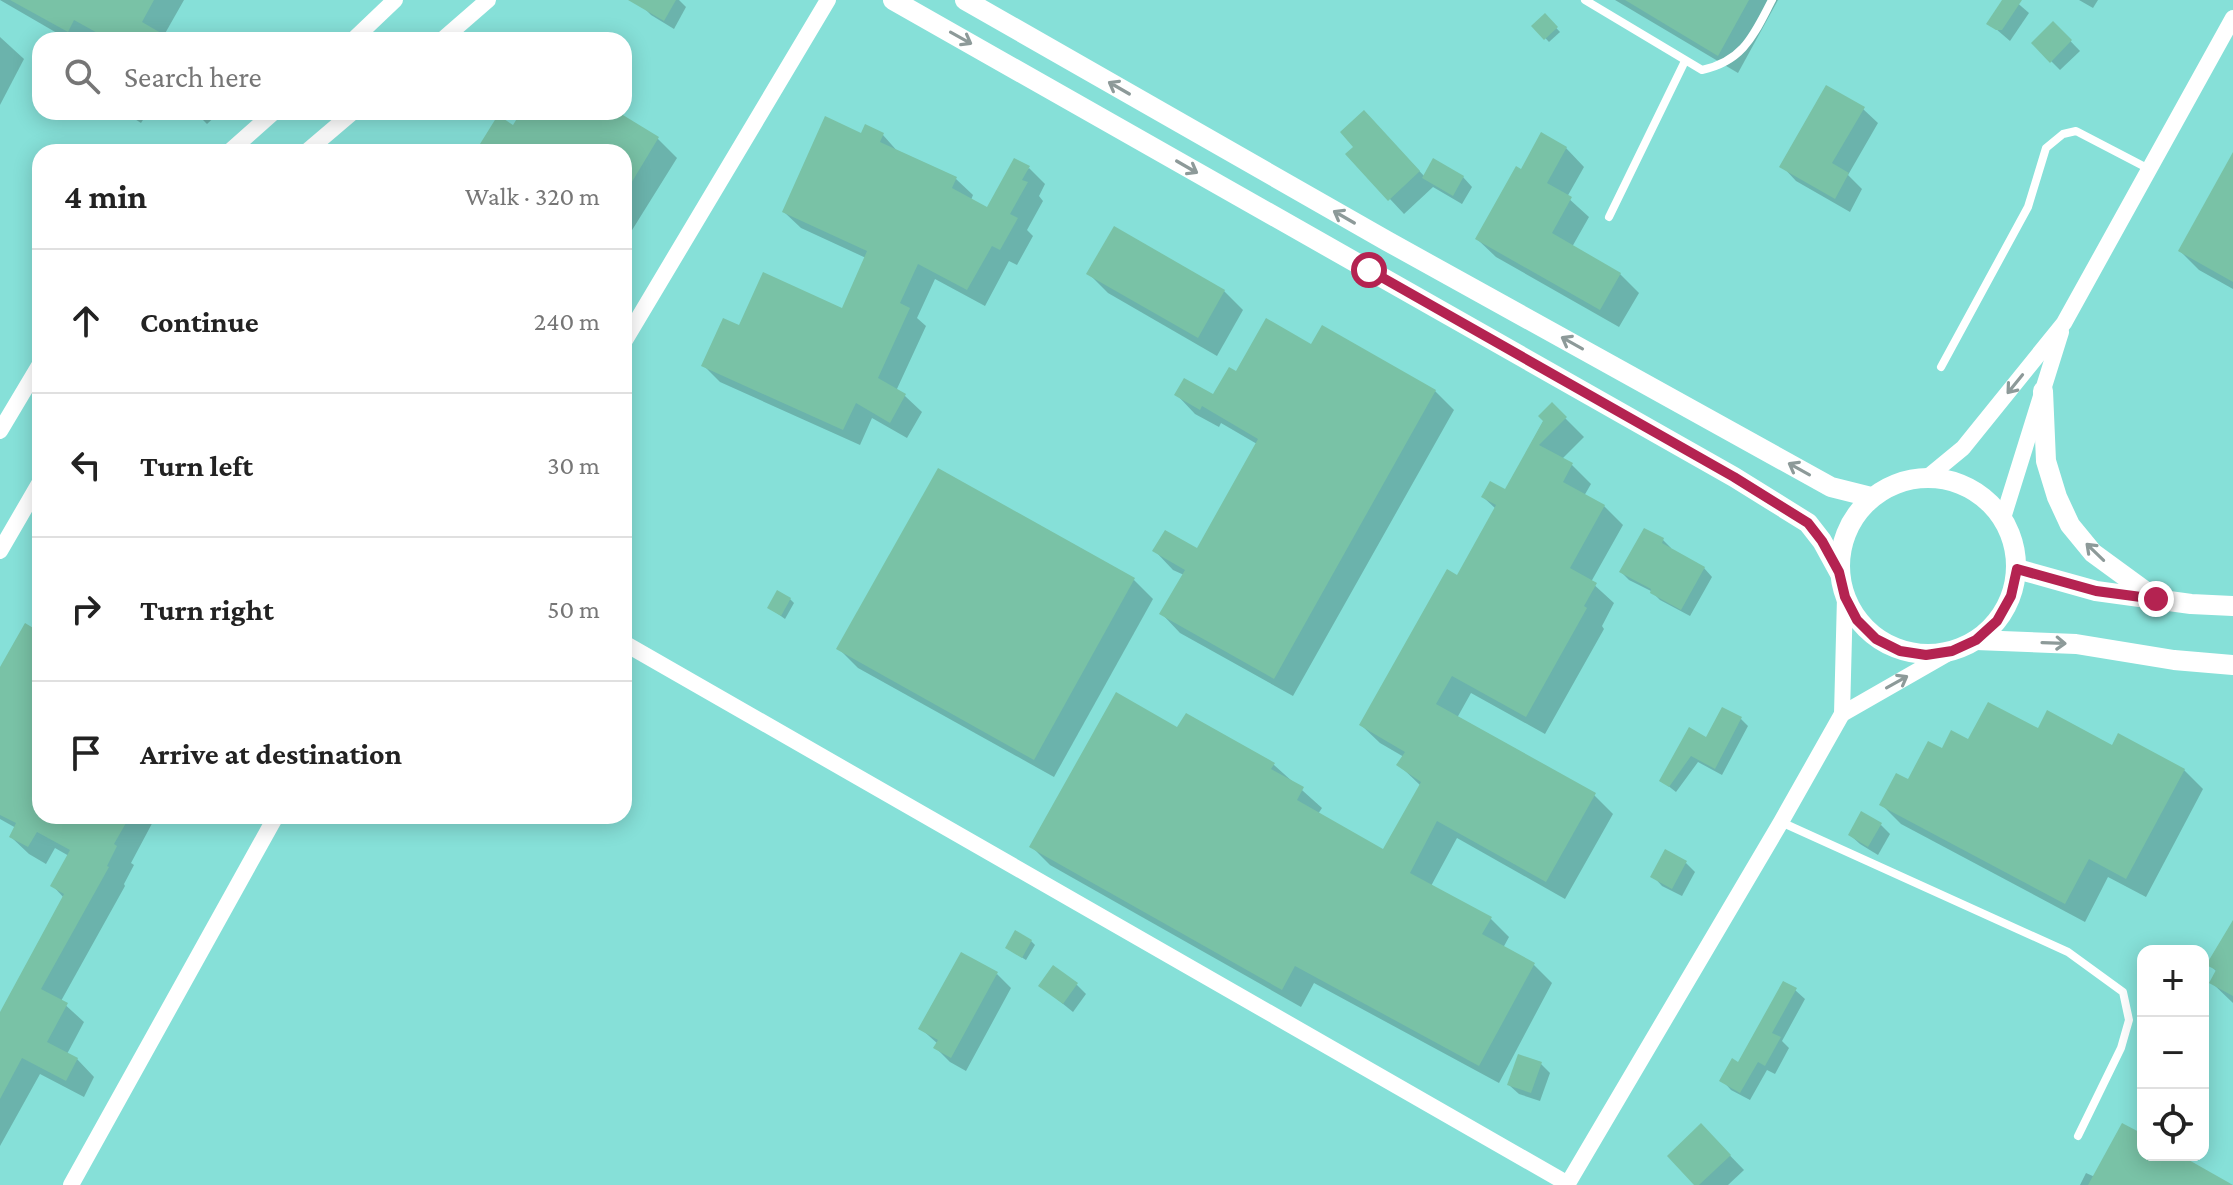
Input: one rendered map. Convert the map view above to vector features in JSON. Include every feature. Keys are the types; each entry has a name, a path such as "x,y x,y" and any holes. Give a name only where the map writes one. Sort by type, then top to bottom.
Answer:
{"street":[{"path":"361,32 395,0"},
{"path":"451,32 488,0"},
{"path":"632,329 828,0"},
{"path":"893,0 1734,477 1808,523 1839,572 1845,597 1857,620 1876,639 1900,651 1926,655 1952,651"},
{"path":"965,0 1373,233 1831,487 1871,497"},
{"path":"1929,476 1963,448 2064,323 2233,18"},
{"path":"238,144 265,120"},
{"path":"315,144 344,120"},
{"path":"2003,518 2064,323"},
{"path":"0,431 32,377"},
{"path":"2043,391 2046,461 2070,525 2093,553 2156,599"},
{"path":"1839,572 1841,545 1852,519 1871,497 1898,482 1929,476 1959,482 1985,498 2003,518 2014,542 2017,569 2011,596 2004,609 1997,621 1976,640 1842,714"},
{"path":"0,551 32,496"},
{"path":"2017,569 2096,591 2191,604 2233,606"},
{"path":"632,648 1568,1184 1842,714 1845,597"},
{"path":"1976,640 2076,644 2174,660 2233,665"},
{"path":"71,1185 272,824"}],"lane":[{"path":"1585,0 1702,70 1734,58 1750,41 1772,0"},
{"path":"1609,217 1685,61"},
{"path":"1941,367 2028,207 2046,148 2063,134 2076,131 2149,169"},
{"path":"1781,822 2068,952 2123,992 2129,1020 2121,1048 2078,1136"}],"building":[{"path":"10,0 154,0 142,22 159,32 96,32 74,20 68,32"},
{"path":"628,0 676,0 664,21"},
{"path":"1625,0 1749,0 1718,56"},
{"path":"2002,0 2022,0 2002,30 1996,30 1986,24"},
{"path":"1545,13 1558,27 1544,40 1531,26"},
{"path":"2053,21 2072,40 2050,63 2031,43"},
{"path":"1826,85 1865,107 1832,163 1849,173 1835,199 1779,167"},
{"path":"1364,110 1420,171 1388,201 1345,154 1353,147 1340,132"},
{"path":"825,116 861,133 865,124 884,133 880,142 957,177 952,188 987,207 1014,158 1030,166 1022,180 1028,182 1010,214 1018,218 1000,250 992,246 967,290 918,264 900,303 910,308 878,378 906,394 890,423 856,403 843,430 701,366 723,318 739,325 763,272 842,308 867,251 782,212"},
{"path":"495,120 506,120 513,125 516,120 631,120 659,137 632,182 632,144 480,144"},
{"path":"1541,132 1567,147 1547,183 1572,197 1552,233 1621,273 1600,310 1475,239 1516,166 1521,169"},
{"path":"2233,152 2233,282 2178,251"},
{"path":"1433,158 1464,176 1453,196 1422,178"},
{"path":"1114,226 1225,290 1198,338 1086,274"},
{"path":"1266,318 1311,344 1322,325 1436,390 1274,679 1159,614 1185,570 1152,551 1165,530 1197,548 1258,439 1202,406 1200,410 1174,395 1184,378 1213,394 1229,367 1236,371"},
{"path":"1552,402 1567,417 1539,445 1573,463 1563,482 1605,505 1570,568 1597,583 1584,606 1587,608 1526,717 1452,676 1436,704 1596,793 1546,882 1437,821 1410,873 1492,917 1482,934 1535,963 1479,1066 1295,966 1282,990 1029,847 1116,692 1177,727 1186,713 1275,763 1271,769 1304,787 1297,800 1383,849 1421,782 1396,765 1405,752 1359,725 1447,569 1457,575 1496,505 1481,497 1490,481 1505,489 1543,421 1538,416"},
{"path":"938,468 1135,578 1034,760 836,649"},
{"path":"1644,528 1664,538 1662,543 1705,567 1681,610 1619,572"},
{"path":"777,590 791,598 781,616 767,608"},
{"path":"25,623 32,627 32,824 125,824 114,844 117,846 109,867 41,989 68,1003 47,1042 78,1058 66,1081 22,1058 0,1099 0,1012 64,894 50,886 70,850 37,832 28,847 9,837 16,823 0,815 0,667"},
{"path":"1988,702 2038,728 2047,710 2112,745 2118,733 2185,769 2126,879 2089,859 2065,904 1879,805 1896,773 1908,779 1928,741 1942,748 1951,730 1968,739"},
{"path":"1722,707 1742,717 1715,769 1691,756 1669,787 1659,781 1689,727 1706,737"},
{"path":"1861,811 1882,823 1868,847 1848,835"},
{"path":"1665,849 1687,861 1672,889 1650,877"},
{"path":"2233,920 2233,996 2209,983 2216,970 2209,966 2209,960"},
{"path":"1015,930 1032,940 1022,958 1005,948"},
{"path":"961,952 998,972 951,1058 933,1048 938,1040 918,1029"},
{"path":"1053,965 1078,983 1063,1004 1038,986"},
{"path":"1783,981 1797,988 1772,1033 1781,1037 1765,1066 1758,1062 1740,1093 1719,1081 1732,1058 1738,1062"},
{"path":"1518,1054 1542,1062 1531,1093 1507,1085"},
{"path":"1701,1123 1731,1155 1699,1185 1694,1185 1667,1156"},
{"path":"2122,1123 2137,1131 2137,1161 2191,1161 2233,1185 2088,1185"}],"route":[{"path":"1369,270 1734,477 1808,523 1839,572 1845,597 1857,620 1876,639 1900,651 1926,655 1952,651 1976,640 1997,621 2011,596 2017,569 2096,591 2156,599"}]}
